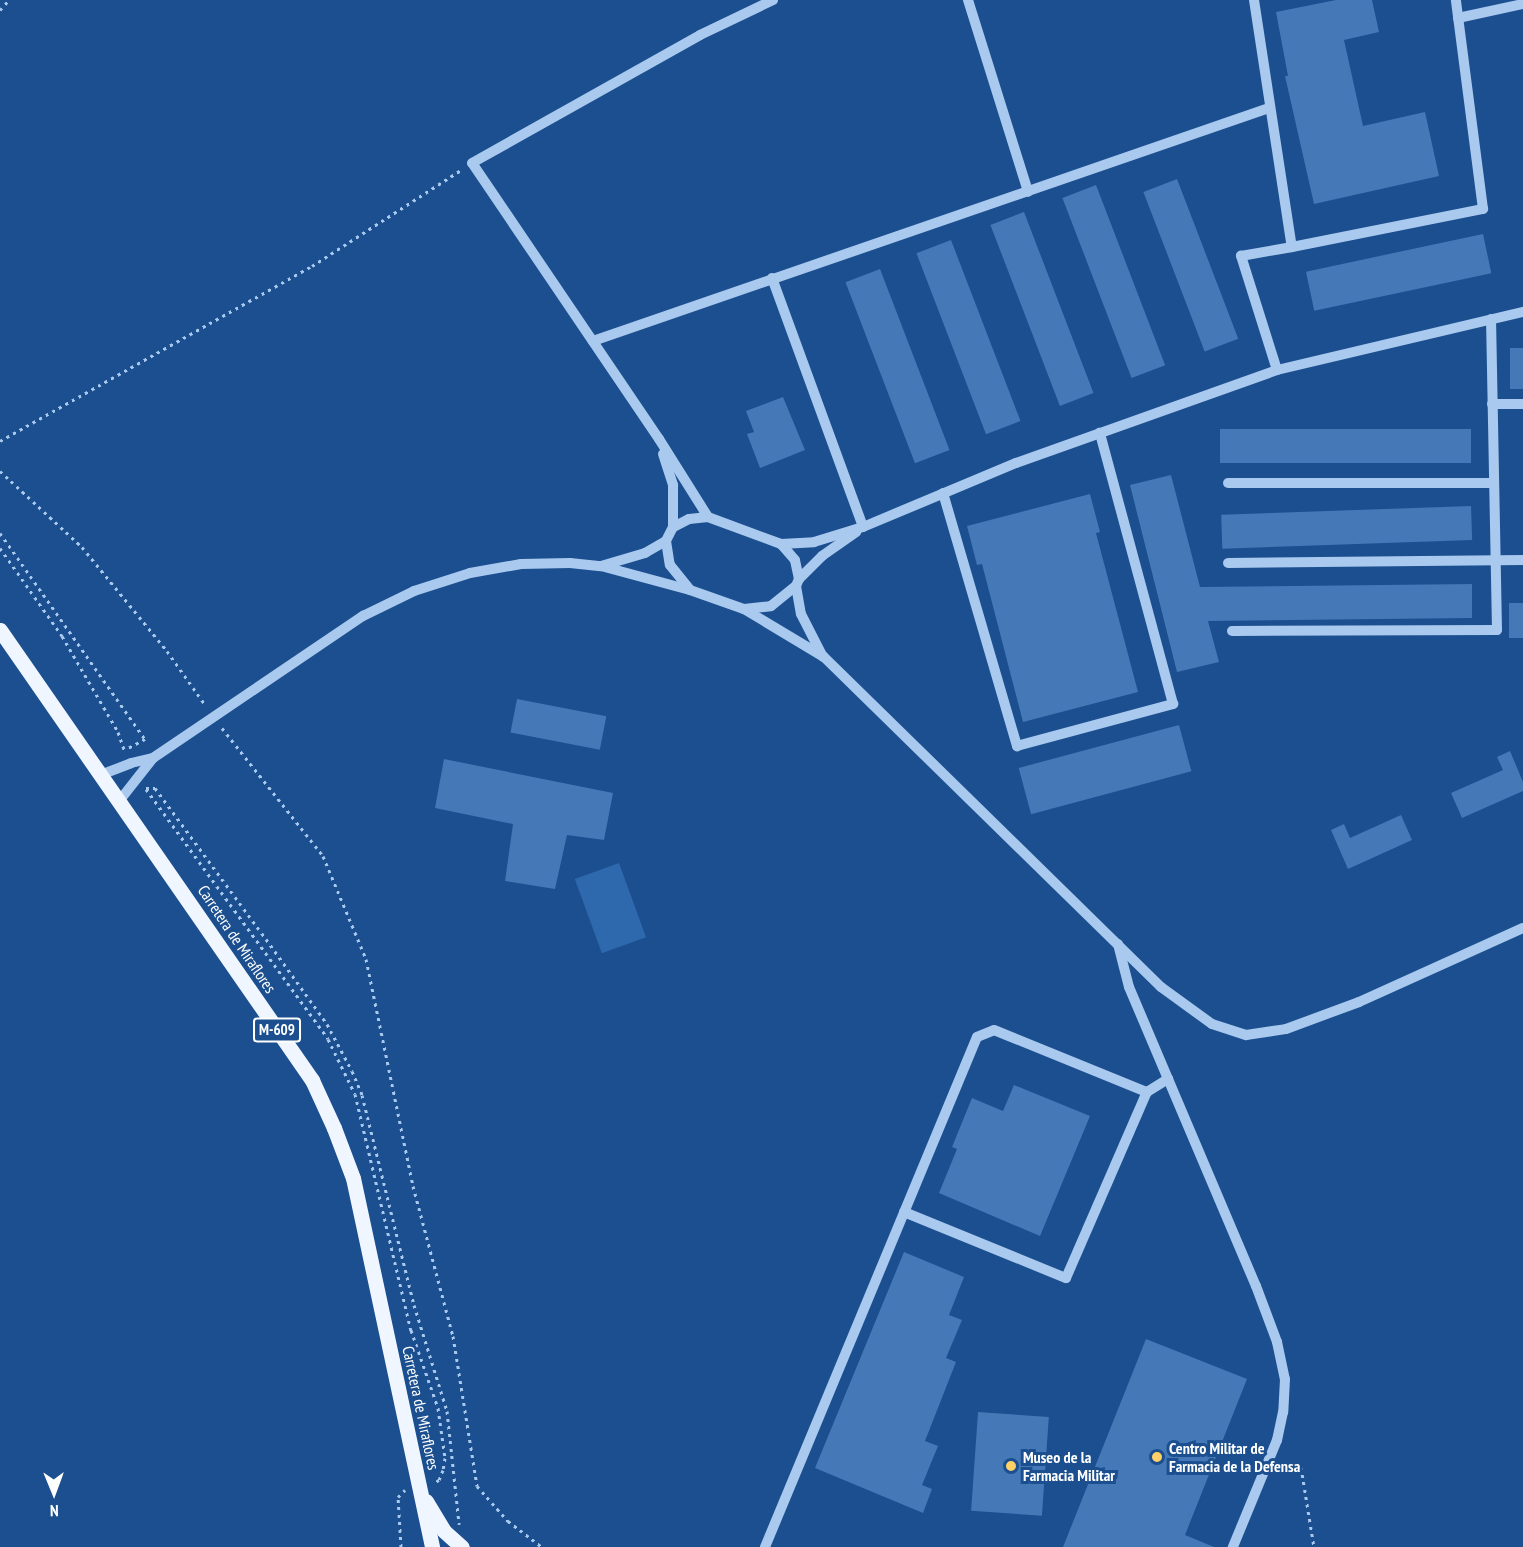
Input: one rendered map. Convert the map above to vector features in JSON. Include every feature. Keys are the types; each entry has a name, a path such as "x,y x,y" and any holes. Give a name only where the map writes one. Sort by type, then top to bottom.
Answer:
{"main road":[{"name":"Carretera de Miraflores","path":"0,630 103,774 312,1080 353,1178 414,1490 432,1547"},
{"path":"414,1490 444,1531 462,1547"}],"street":[{"path":"708,517 659,439 472,163 700,35 773,0"},
{"path":"968,0 1028,192"},
{"path":"1254,0 1292,247"},
{"path":"1277,370 1241,256 1484,209 1456,0"},
{"path":"1458,18 1523,4"},
{"path":"593,341 1269,108"},
{"path":"772,278 863,527"},
{"path":"673,527 689,519 708,517 781,544 814,542 863,527 1016,463 1277,370 1523,312"},
{"path":"1232,632 1497,630 1491,319"},
{"path":"1492,404 1523,404"},
{"path":"943,493 1017,746 1173,704 1100,433"},
{"path":"601,566 645,553 666,541 673,527 673,485 659,439"},
{"path":"1228,483 1493,483"},
{"path":"744,609 771,606 798,583 822,556 863,527"},
{"path":"666,541 670,565 690,590"},
{"path":"781,544 795,560 801,614 824,657"},
{"path":"1228,563 1523,560"},
{"path":"120,800 153,758 363,616 414,591 470,573 521,564 570,563 601,566 690,590 744,609 824,657 1118,942 1161,987 1212,1024 1246,1035 1287,1029 1359,1002 1523,928"},
{"path":"103,774 131,763 153,758"},
{"path":"1118,942 1129,987 1277,1342 1285,1379 1283,1412 1271,1459 1233,1547"},
{"path":"765,1547 977,1037 994,1030 1147,1092"},
{"path":"904,1212 1066,1278 1147,1092 1168,1079"}],"path":[{"path":"0,10 9,0"},
{"path":"0,441 312,266 472,163"},
{"path":"0,471 82,547 167,651 214,717 323,856 366,959 413,1186 453,1336 477,1486 508,1521 542,1547"},
{"path":"0,533 145,739 123,750 118,732 62,636 0,548"},
{"path":"1271,1459 1301,1467 1314,1547"},
{"path":"401,1547 398,1497 401,1491 414,1490"}],"shaded area":[{"path":"619,863 646,937 602,953 575,879"}],"building":[{"path":"1336,0 1372,0 1379,32 1344,40 1363,126 1425,112 1439,176 1314,204 1285,76 1288,76 1276,12"},
{"path":"1177,179 1238,339 1205,352 1143,192"},
{"path":"1096,185 1165,365 1132,378 1062,198"},
{"path":"1024,212 1094,393 1060,406 990,225"},
{"path":"1483,234 1491,273 1314,311 1306,272"},
{"path":"951,240 1021,421 986,434 916,253"},
{"path":"880,269 950,450 915,463 845,282"},
{"path":"1510,348 1523,348 1523,389 1510,389"},
{"path":"783,397 805,450 760,468 747,434 754,432 746,411"},
{"path":"1220,429 1471,429 1471,463 1220,463"},
{"path":"1171,475 1200,587 1472,584 1472,618 1208,621 1219,662 1177,672 1130,485"},
{"path":"1090,494 1100,532 1096,533 1138,692 1023,722 982,564 977,565 967,526"},
{"path":"1471,506 1472,540 1222,549 1221,515"},
{"path":"1509,603 1523,603 1523,638 1509,638"},
{"path":"517,699 606,716 600,750 511,732"},
{"path":"1179,725 1191,771 1031,814 1019,768"},
{"path":"1510,751 1523,782 1523,791 1462,818 1451,793 1503,770 1497,757"},
{"path":"444,759 613,793 604,840 567,835 555,889 505,881 513,824 435,808"},
{"path":"1401,815 1412,840 1348,869 1331,830 1344,824 1350,838"},
{"path":"1014,1085 1090,1116 1040,1236 939,1193 957,1149 952,1147 972,1098 1003,1111"},
{"path":"904,1252 964,1277 949,1315 962,1320 946,1358 956,1362 925,1441 938,1446 922,1485 932,1489 923,1513 815,1468"},
{"name":"Centro Militar de Farmacia de la Defensa","path":"1146,1339 1247,1379 1185,1535 1214,1547 1063,1547"},
{"path":"978,1412 1049,1417 1042,1516 971,1511"}],"place":[{"name":"Centro Militar de Farmacia de la Defensa","path":"1157,1457"},
{"name":"Museo de la Farmacia Militar","path":"1011,1466"}]}
